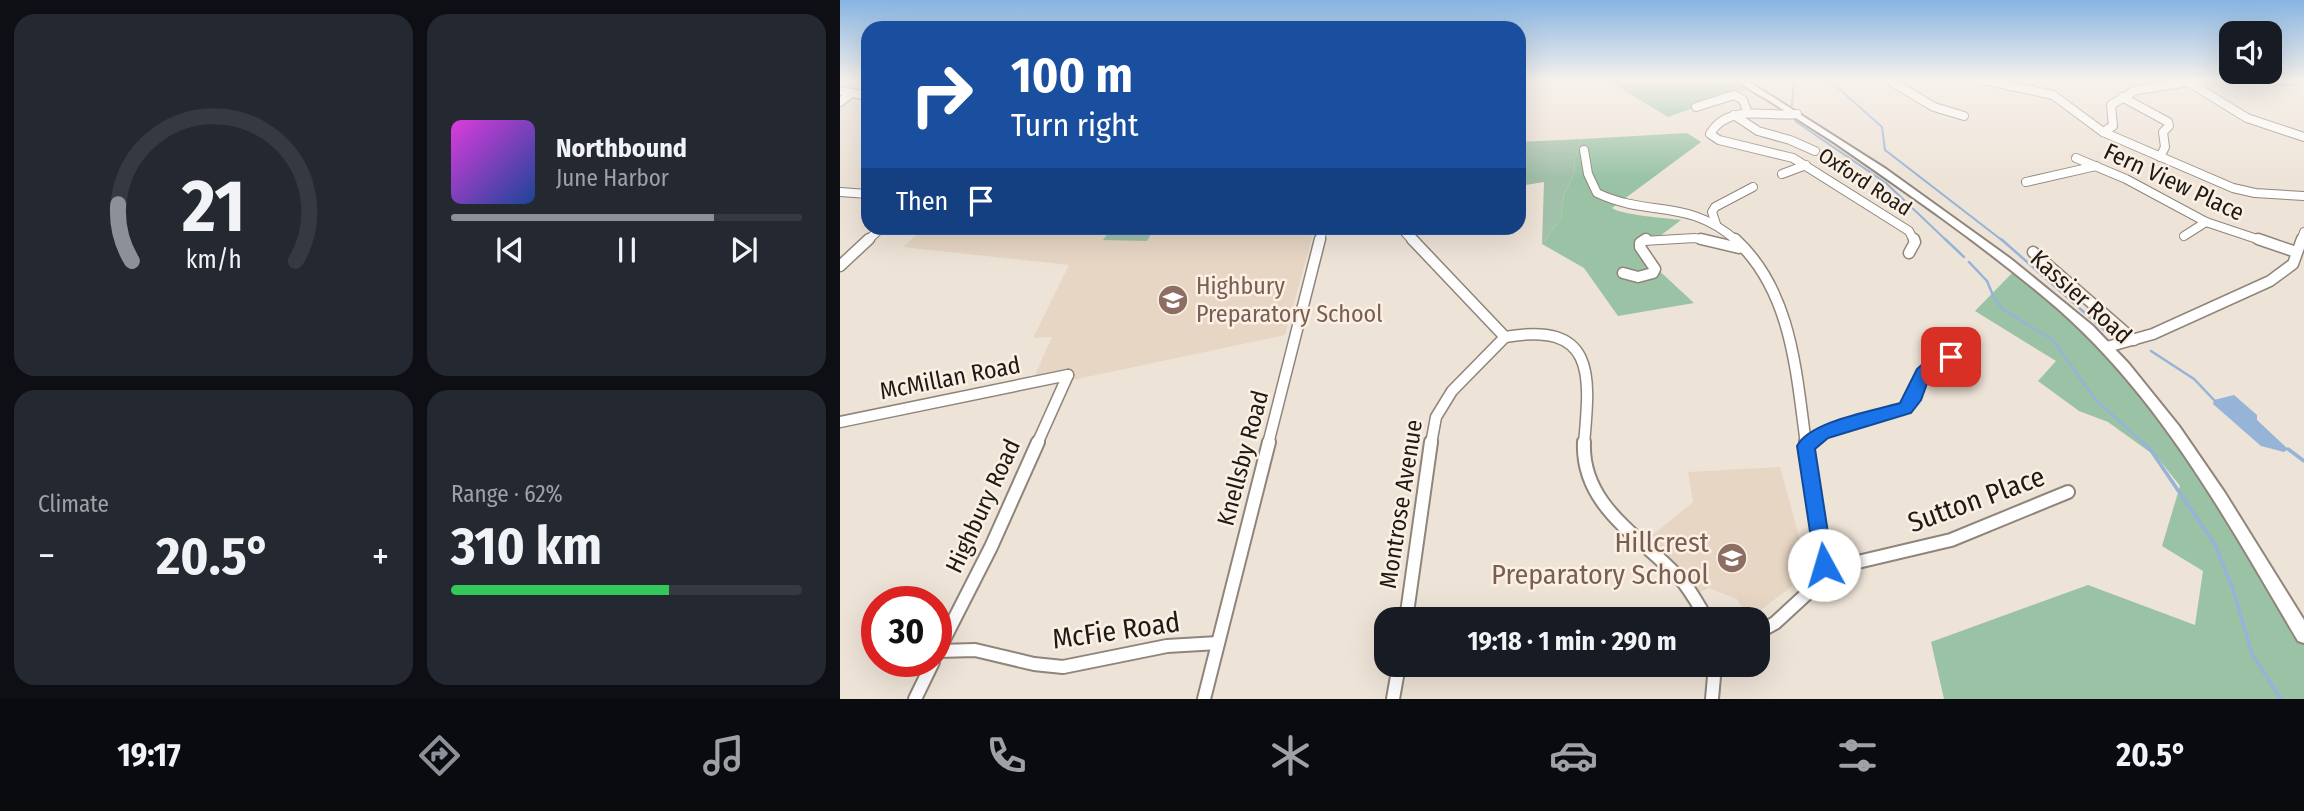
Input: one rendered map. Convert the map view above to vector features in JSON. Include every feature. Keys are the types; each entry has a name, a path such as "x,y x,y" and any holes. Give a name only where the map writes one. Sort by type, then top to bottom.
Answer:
{"main road":[{"name":"Kassier Road","path":"1797,114 1878,166 1976,239 2057,302 2107,347 2155,404 2194,459 2304,635"}],"street":[{"name":"Oxford Road","path":"1742,113 1712,129 1711,136 1780,153 1807,165 1909,231 1915,242 1909,253"},
{"name":"Oxford Road","path":"1755,113 1776,117 1797,114"},
{"path":"1953,113 1964,116"},
{"path":"2077,113 2103,132 2239,189 2304,195"},
{"path":"2103,132 2113,126 2111,113"},
{"path":"2151,113 2168,122 2169,126 2163,132 2164,149 2160,157"},
{"path":"2238,113 2304,137"},
{"path":"1734,115 1758,131 1790,139 1815,151"},
{"path":"1584,150 1588,174 1597,193 1615,202 1694,214 1716,224 1765,272 1787,327 1825,577"},
{"name":"Fern View Place","path":"2076,158 2164,197 2206,222 2296,252"},
{"path":"1782,174 1807,165"},
{"path":"2026,182 2096,166"},
{"path":"1716,224 1712,212 1715,207 1753,187"},
{"path":"840,192 861,194"},
{"path":"2184,236 2206,222"},
{"path":"2107,347 2134,340 2270,281 2289,268 2304,232"},
{"path":"840,266 873,235"},
{"name":"Knellsby Road","path":"1204,699 1321,235"},
{"path":"1408,235 1505,337 1529,333 1549,336 1565,342 1579,355 1589,385 1583,440 1588,476 1612,517 1687,588 1699,607"},
{"path":"1623,273 1638,277 1653,273 1655,269 1640,247 1640,243 1646,239 1695,238 1743,249"},
{"path":"2033,252 2134,340"},
{"name":"Montrose Avenue","path":"1408,607 1424,477 1436,416 1452,391 1505,337"},
{"path":"1806,446 1822,433 1905,408 1912,400 1916,384 1933,364 1972,353"},
{"name":"McMillan Road","path":"840,422 1068,375"},
{"name":"Highbury Road","path":"952,624 991,547 1068,375"},
{"name":"Sutton Place","path":"1770,625 1788,613 1825,577 1845,565 1951,540 2068,492"},
{"name":"McFie Road","path":"952,654 975,650 1034,664 1063,667 1167,646 1218,643"},
{"name":"Highbury Road","path":"915,699 926,677"},
{"path":"1393,699 1397,677"},
{"path":"1712,699 1714,677"}],"shaded area":[{"name":"Highbury Preparatory School","path":"916,235 1313,235 1285,335 1063,382 1067,376 1031,384 1052,337 1033,338 1069,265 903,247"},
{"name":"Hillcrest Preparatory School","path":"1780,467 1809,573 1765,607 1742,607 1737,599 1709,588 1695,594 1644,542 1693,502 1688,472"}],"green space":[{"path":"1661,113 1680,113 1668,117"},
{"path":"1687,133 1701,142 1612,208 1634,214 1681,220 1639,252 1694,303 1618,316 1584,268 1542,244 1561,218 1564,194 1574,174 1575,159 1582,139"},
{"path":"1582,139 1575,159 1574,174 1564,194 1561,218 1542,244 1544,182 1526,185 1526,142"},
{"path":"1107,235 1151,235 1147,241 1103,240"},
{"path":"2016,269 2039,287 2155,404 2304,635 2304,699 1944,699 1931,642 2088,585 2195,625 2203,571 2162,546 2180,486 2158,458 2108,422 2079,411 2038,381 2056,361 1975,311"}],"water":[{"path":"2234,395 2257,415 2257,420 2288,449 2284,452 2261,446 2213,404 2214,400"}],"waterway":[{"path":"1866,113 1882,127 1885,150 2003,241"},
{"path":"1795,121 1886,183 1947,241"},
{"path":"1945,239 1964,257"},
{"path":"2001,239 2110,335"},
{"path":"1969,262 1987,281 1995,300 2004,310 2053,340 2095,399 2144,444"},
{"path":"2151,351 2194,379 2214,400"},
{"path":"2142,442 2150,449 2215,545 2233,589 2252,654 2281,699"},
{"path":"2288,449 2304,461"}],"place":[{"name":"Highbury Preparatory School","path":"1173,300"},
{"name":"Hillcrest Preparatory School","path":"1732,558"}],"route":[{"path":"1824,565 1806,446 1822,433 1905,408 1912,400 1916,384 1923,373 1933,364 1951,357"}]}
